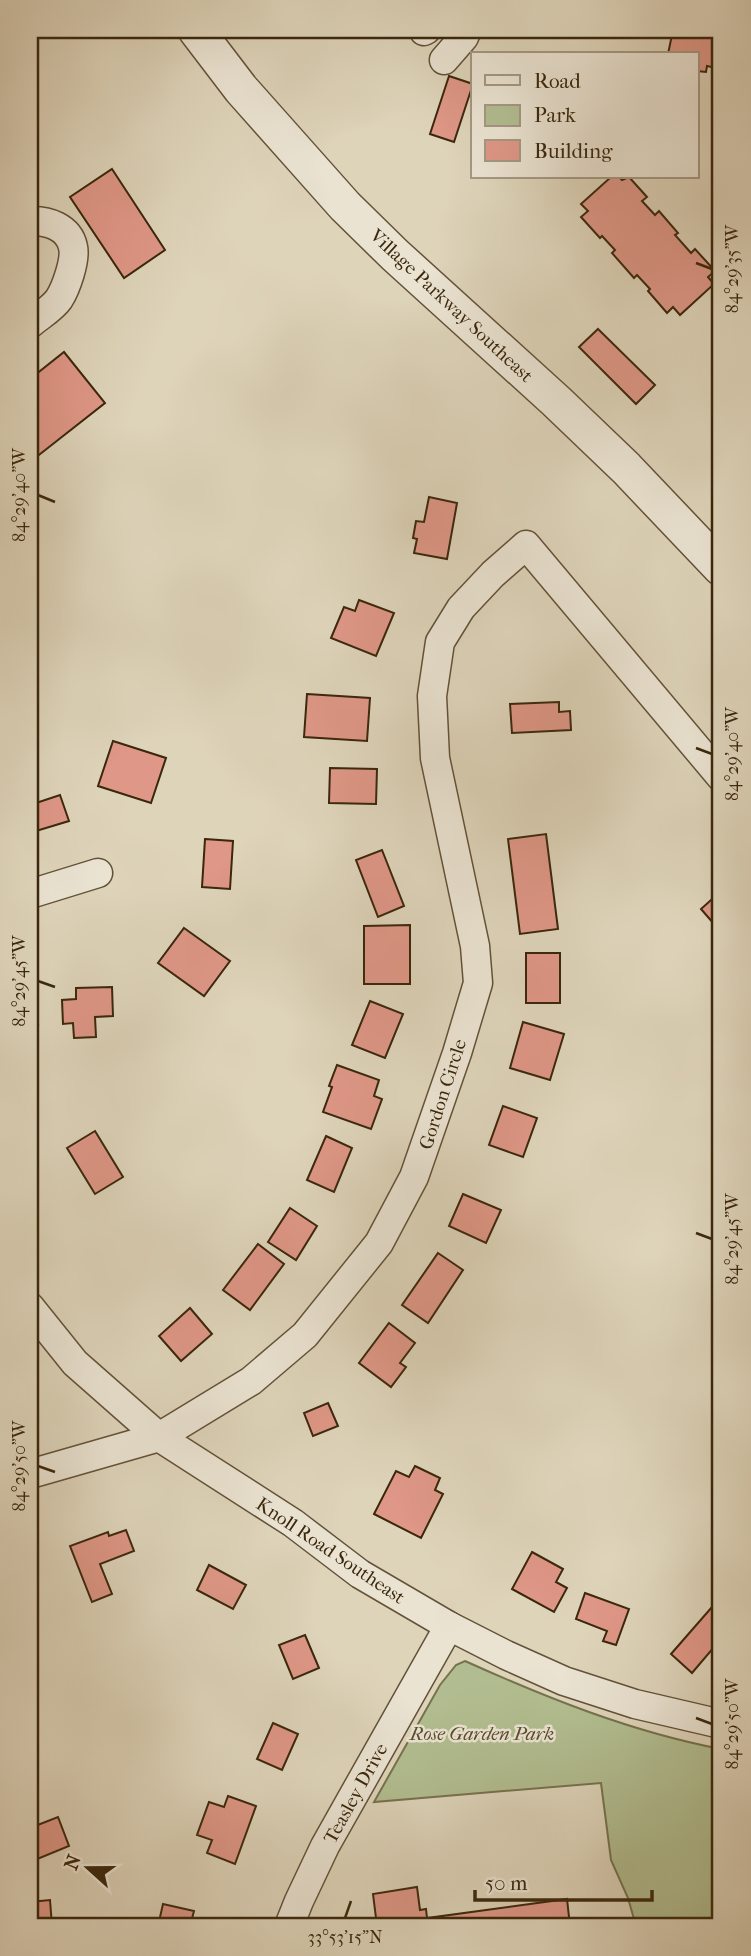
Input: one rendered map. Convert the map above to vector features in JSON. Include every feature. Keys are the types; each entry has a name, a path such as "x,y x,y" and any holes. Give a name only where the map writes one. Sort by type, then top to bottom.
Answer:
{"street":[{"name":"Village Parkway Southeast","path":"196,30 241,89 345,206 395,256 626,468 721,568"},
{"path":"437,39 464,37 467,30"},
{"path":"30,221 42,220 58,227 66,233 73,247 67,285 57,302 30,324"},
{"name":"Gordon Circle","path":"30,1474 159,1437 251,1381 304,1335 379,1243 414,1177 478,983 475,946 435,758 432,696 440,642 461,608 493,574 526,545 721,777"},
{"path":"30,894 98,873"},
{"name":"Knoll Road Southeast","path":"30,1307 75,1363 159,1437 293,1523 360,1574 449,1626 564,1681 635,1704 721,1724"},
{"name":"Teasley Drive","path":"289,1926 325,1846 449,1626"}],"green space":[{"name":"Rose Garden Park","path":"465,1661 590,1712 655,1733 721,1749 721,1926 636,1926 628,1898 611,1860 601,1783 374,1802 440,1685 456,1665"}],"building":[{"path":"673,30 721,30 721,75 716,73 716,68 707,66 706,72 698,71 698,52 668,52"},
{"path":"449,76 471,83 454,142 430,134"},
{"path":"112,169 165,250 124,278 70,197"},
{"path":"610,178 630,178 647,197 642,201 655,215 659,211 691,253 695,249 715,271 708,277 714,284 680,315 673,307 667,313 648,291 650,289 637,275 634,278 612,253 615,250 581,217 588,211 581,204"},
{"path":"598,329 655,385 636,404 579,347"},
{"path":"64,352 105,403 30,462 30,379"},
{"path":"429,497 457,503 447,559 414,553 417,539 413,538 416,521 424,522"},
{"path":"359,600 394,613 376,656 331,638 344,607 355,611"},
{"path":"307,694 370,698 367,741 304,737"},
{"path":"559,702 559,712 570,711 571,730 512,733 510,704"},
{"path":"113,741 166,758 151,803 98,786"},
{"path":"330,768 377,769 376,804 329,803"},
{"path":"60,795 69,821 36,831 30,805"},
{"path":"546,834 558,929 520,934 508,839"},
{"path":"205,839 233,841 230,889 202,887"},
{"path":"382,850 404,906 378,917 356,860"},
{"path":"721,891 721,932 701,909"},
{"path":"410,925 410,984 364,984 364,926"},
{"path":"184,928 230,961 204,996 158,963"},
{"path":"526,953 560,953 560,1003 526,1003"},
{"path":"112,987 113,1016 95,1017 96,1037 74,1038 73,1023 63,1024 62,1000 76,999 76,988"},
{"path":"370,1001 403,1014 385,1058 352,1045"},
{"path":"30,1020 38,1025 30,1037"},
{"path":"523,1022 564,1034 550,1080 510,1068"},
{"path":"337,1065 379,1080 374,1096 382,1099 371,1129 323,1112"},
{"path":"503,1106 537,1118 523,1157 489,1145"},
{"path":"95,1131 123,1177 95,1194 67,1148"},
{"path":"326,1136 352,1148 334,1192 307,1180"},
{"path":"463,1194 501,1210 486,1243 449,1226"},
{"path":"290,1208 317,1226 296,1260 268,1242"},
{"path":"258,1244 284,1264 250,1310 223,1290"},
{"path":"438,1253 463,1270 428,1323 402,1305"},
{"path":"190,1308 212,1334 181,1361 159,1336"},
{"path":"389,1323 415,1343 400,1363 406,1367 391,1387 359,1363"},
{"path":"328,1403 338,1426 313,1436 304,1413"},
{"path":"415,1466 440,1478 435,1490 443,1494 421,1538 374,1514 396,1471 409,1477"},
{"path":"721,1488 721,1546 712,1545"},
{"path":"126,1530 134,1551 100,1564 112,1594 92,1602 70,1546 108,1532 109,1536"},
{"path":"532,1552 563,1569 556,1582 567,1588 554,1612 512,1589"},
{"path":"209,1565 246,1585 233,1609 197,1590"},
{"path":"585,1593 629,1609 616,1645 603,1641 607,1631 576,1619"},
{"path":"712,1607 721,1615 721,1639 692,1673 671,1654"},
{"path":"305,1635 319,1668 293,1679 279,1645"},
{"path":"273,1723 298,1734 282,1770 257,1759"},
{"path":"228,1796 256,1806 235,1864 207,1853 212,1840 197,1835 209,1802 224,1807"},
{"path":"58,1817 69,1846 30,1862 30,1828"},
{"path":"417,1887 420,1910 426,1909 427,1918 567,1899 570,1926 419,1926 418,1921 377,1926 373,1894"},
{"path":"50,1900 52,1926 30,1926 30,1902"},
{"path":"163,1904 194,1911 190,1926 158,1926"}]}
